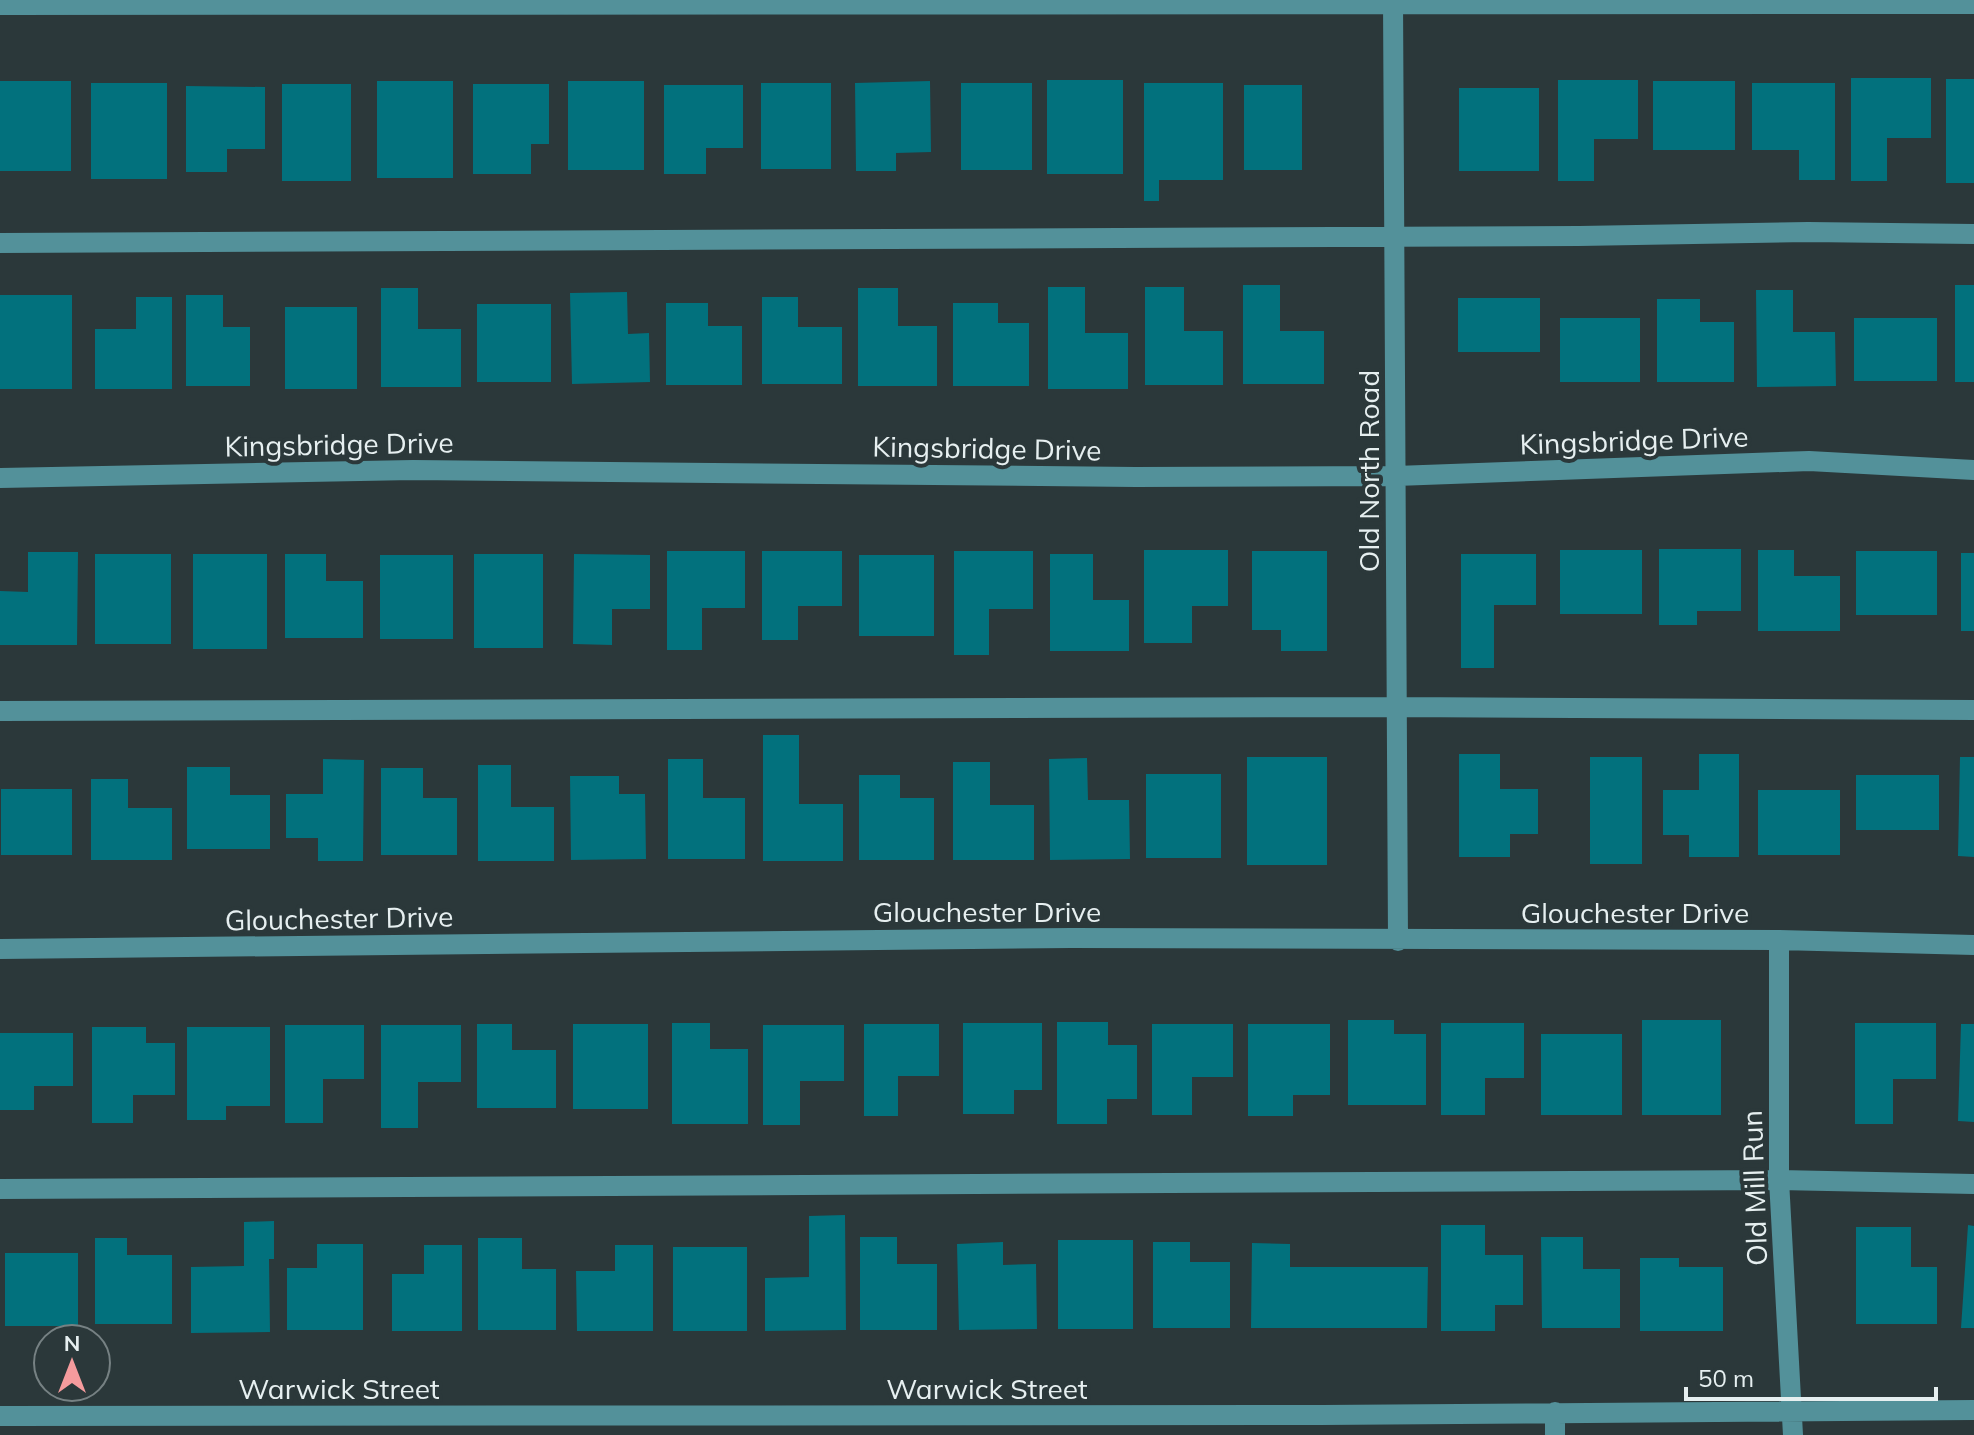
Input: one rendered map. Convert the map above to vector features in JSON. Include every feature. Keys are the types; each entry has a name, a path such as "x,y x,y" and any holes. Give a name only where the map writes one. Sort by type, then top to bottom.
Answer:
{"street":[{"path":"0,5 708,2 1974,4"},
{"name":"Old North Road","path":"1393,3 1398,941"},
{"path":"0,243 1395,237 1808,232 1974,234"},
{"name":"Kingsbridge Drive","path":"0,478 413,470 1120,477 1396,476 1809,461 1974,470"},
{"path":"0,711 1397,707 1974,710"},
{"name":"Glouchester Drive","path":"0,949 1071,938 1779,940 1974,945"},
{"name":"Old Mill Run","path":"1779,940 1779,1180 1793,1435"},
{"path":"0,1189 1779,1180 1974,1184"},
{"name":"Warwick Street","path":"0,1416 1322,1425 1555,1412 1974,1410"},
{"path":"1555,1412 1555,1435"}],"building":[{"path":"1851,78 1931,78 1931,138 1887,138 1887,181 1851,181"},
{"path":"1946,79 1974,79 1974,183 1946,183"},
{"path":"1047,80 1123,80 1123,174 1047,174"},
{"path":"1558,80 1638,80 1638,139 1594,139 1594,181 1558,181"},
{"path":"0,81 71,81 71,171 0,171"},
{"path":"377,81 453,81 453,178 377,178"},
{"path":"568,81 644,81 644,170 568,170"},
{"path":"930,81 931,152 896,153 896,171 856,171 855,83"},
{"path":"1653,81 1735,81 1735,150 1653,150"},
{"path":"91,83 167,83 167,179 91,179"},
{"path":"761,83 831,83 831,169 761,169"},
{"path":"961,83 1032,83 1032,170 961,170"},
{"path":"1144,83 1223,83 1223,180 1159,180 1159,201 1144,201"},
{"path":"1752,83 1835,83 1835,180 1799,180 1799,150 1752,150"},
{"path":"282,84 351,84 351,181 282,181"},
{"path":"473,84 549,84 549,144 531,144 531,174 473,174"},
{"path":"664,85 743,85 743,148 706,148 706,174 664,174"},
{"path":"1244,85 1302,85 1302,170 1244,170"},
{"path":"186,86 265,87 265,149 227,149 227,172 186,172"},
{"path":"1459,88 1539,88 1539,171 1459,171"},
{"path":"1243,285 1280,285 1280,331 1324,331 1324,384 1243,384"},
{"path":"1955,285 1974,285 1974,382 1955,382"},
{"path":"1048,287 1085,287 1085,333 1128,333 1128,389 1048,389"},
{"path":"1145,287 1184,287 1184,331 1223,331 1223,385 1145,385"},
{"path":"381,288 418,288 418,329 461,329 461,387 381,387"},
{"path":"858,288 898,288 898,326 937,326 937,386 858,386"},
{"path":"1756,290 1793,290 1793,332 1835,332 1836,386 1757,387"},
{"path":"627,292 628,334 649,333 650,382 572,384 570,293"},
{"path":"0,295 72,295 72,389 0,389"},
{"path":"186,295 223,295 223,327 250,327 250,386 186,386"},
{"path":"136,297 172,297 172,389 95,389 95,329 136,329"},
{"path":"762,297 798,297 798,327 842,327 842,384 762,384"},
{"path":"1458,298 1540,298 1540,352 1458,352"},
{"path":"1657,299 1700,299 1700,322 1734,322 1734,382 1657,382"},
{"path":"666,303 708,303 708,326 742,326 742,385 666,385"},
{"path":"953,303 998,303 998,323 1029,323 1029,386 953,386"},
{"path":"477,304 551,304 551,382 477,382"},
{"path":"285,307 357,307 357,389 285,389"},
{"path":"1560,318 1640,318 1640,382 1560,382"},
{"path":"1854,318 1937,318 1937,381 1854,381"},
{"path":"1659,549 1741,549 1741,611 1697,611 1697,625 1659,625"},
{"path":"1144,550 1228,550 1228,606 1192,606 1192,643 1144,643"},
{"path":"1560,550 1642,550 1642,614 1560,614"},
{"path":"1758,550 1794,550 1794,576 1840,576 1840,631 1758,631"},
{"path":"667,551 745,551 745,608 702,608 702,650 667,650"},
{"path":"762,551 842,551 842,606 798,606 798,640 762,640"},
{"path":"954,551 1033,551 1033,609 989,609 989,655 954,655"},
{"path":"1252,551 1327,551 1327,651 1281,651 1281,630 1252,630"},
{"path":"1856,551 1937,551 1937,615 1856,615"},
{"path":"28,552 78,552 77,645 0,645 0,591 28,592"},
{"path":"1961,553 1974,553 1974,631 1961,631"},
{"path":"95,554 171,554 171,644 95,644"},
{"path":"193,554 267,554 267,649 193,649"},
{"path":"285,554 326,554 326,581 363,581 363,638 285,638"},
{"path":"474,554 543,554 543,648 474,648"},
{"path":"574,554 650,555 650,609 612,609 612,645 573,644"},
{"path":"1050,554 1093,554 1093,600 1129,600 1129,651 1050,651"},
{"path":"1461,554 1536,554 1536,605 1494,605 1494,668 1461,668"},
{"path":"380,555 453,555 453,639 380,639"},
{"path":"859,555 934,555 934,636 859,636"},
{"path":"763,735 799,735 799,804 843,804 843,861 763,861"},
{"path":"1459,754 1500,754 1500,789 1538,789 1538,834 1510,834 1510,857 1459,857"},
{"path":"1699,754 1739,754 1739,857 1689,857 1689,835 1663,835 1663,790 1699,790"},
{"path":"1247,757 1327,757 1327,865 1247,865"},
{"path":"1590,757 1642,757 1642,864 1590,864"},
{"path":"1960,757 1974,757 1974,857 1958,856"},
{"path":"1087,758 1088,800 1129,800 1130,859 1050,860 1049,759"},
{"path":"323,759 364,760 363,861 318,861 318,838 286,838 286,794 323,794"},
{"path":"668,759 703,759 703,798 745,798 745,859 668,859"},
{"path":"953,762 990,762 990,805 1034,805 1034,860 953,860"},
{"path":"478,765 511,765 511,807 554,807 554,861 478,861"},
{"path":"187,767 230,767 230,795 270,795 270,849 187,849"},
{"path":"381,768 423,768 423,798 457,798 457,855 381,855"},
{"path":"1146,774 1221,774 1221,858 1146,858"},
{"path":"859,775 900,775 900,798 934,798 934,860 859,860"},
{"path":"1856,775 1939,775 1939,830 1856,830"},
{"path":"570,776 619,776 619,794 645,794 646,859 571,860"},
{"path":"91,779 128,779 128,808 172,808 172,860 91,860"},
{"path":"1,789 72,789 72,855 1,855"},
{"path":"1758,790 1840,790 1840,855 1758,855"},
{"path":"1348,1020 1394,1020 1394,1034 1426,1034 1426,1105 1348,1105"},
{"path":"1642,1020 1721,1020 1721,1115 1642,1115"},
{"path":"1057,1022 1108,1022 1108,1045 1137,1045 1137,1099 1107,1099 1107,1124 1057,1124"},
{"path":"672,1023 710,1023 710,1049 748,1049 748,1124 672,1124"},
{"path":"963,1023 1042,1023 1042,1090 1014,1090 1014,1114 963,1114"},
{"path":"1441,1023 1524,1023 1524,1078 1485,1078 1485,1115 1441,1115"},
{"path":"1855,1023 1936,1023 1936,1079 1893,1079 1893,1124 1855,1124"},
{"path":"477,1024 512,1024 512,1050 556,1050 556,1108 477,1108"},
{"path":"573,1024 648,1024 648,1109 573,1109"},
{"path":"864,1024 939,1024 939,1076 898,1076 898,1116 864,1116"},
{"path":"1152,1024 1233,1024 1233,1077 1192,1077 1192,1115 1152,1115"},
{"path":"1248,1024 1330,1024 1330,1095 1293,1095 1293,1116 1248,1116"},
{"path":"1961,1024 1974,1024 1974,1122 1958,1121"},
{"path":"285,1025 364,1025 364,1079 323,1079 323,1123 285,1123"},
{"path":"381,1025 461,1025 461,1082 418,1082 418,1128 381,1128"},
{"path":"763,1025 844,1025 844,1081 800,1081 800,1125 763,1125"},
{"path":"92,1027 146,1027 146,1043 175,1043 175,1095 133,1095 133,1123 92,1123"},
{"path":"187,1027 270,1027 270,1106 226,1106 226,1120 187,1120"},
{"path":"0,1033 73,1033 73,1086 34,1086 34,1110 0,1110"},
{"path":"1541,1034 1622,1034 1622,1115 1541,1115"},
{"path":"845,1215 846,1330 765,1331 765,1278 809,1277 809,1216"},
{"path":"274,1221 274,1259 269,1259 270,1332 191,1333 191,1267 244,1266 244,1222"},
{"path":"1441,1225 1485,1225 1485,1255 1523,1255 1523,1305 1495,1305 1495,1331 1441,1331"},
{"path":"1968,1225 1974,1226 1974,1328 1961,1328"},
{"path":"1856,1227 1911,1227 1911,1267 1937,1267 1937,1324 1856,1324"},
{"path":"860,1237 897,1237 897,1264 937,1264 937,1330 860,1330"},
{"path":"1541,1237 1583,1237 1583,1269 1620,1269 1620,1328 1542,1328"},
{"path":"95,1238 127,1238 127,1255 172,1255 172,1324 95,1323"},
{"path":"478,1238 522,1238 522,1269 556,1269 556,1330 478,1330"},
{"path":"1058,1240 1133,1240 1133,1329 1058,1329"},
{"path":"1003,1242 1003,1265 1036,1264 1037,1329 959,1330 957,1244"},
{"path":"1153,1242 1190,1242 1190,1262 1230,1262 1230,1328 1153,1328"},
{"path":"1252,1243 1290,1244 1290,1267 1428,1267 1427,1328 1251,1328"},
{"path":"317,1244 363,1244 363,1330 287,1330 287,1268 317,1268"},
{"path":"424,1245 462,1245 462,1331 392,1331 392,1274 424,1274"},
{"path":"615,1245 653,1245 653,1331 577,1331 576,1271 615,1271"},
{"path":"673,1247 747,1247 747,1331 673,1331"},
{"path":"5,1253 78,1253 78,1323 5,1326"},
{"path":"1640,1258 1679,1258 1679,1267 1723,1267 1723,1331 1640,1331"}]}
